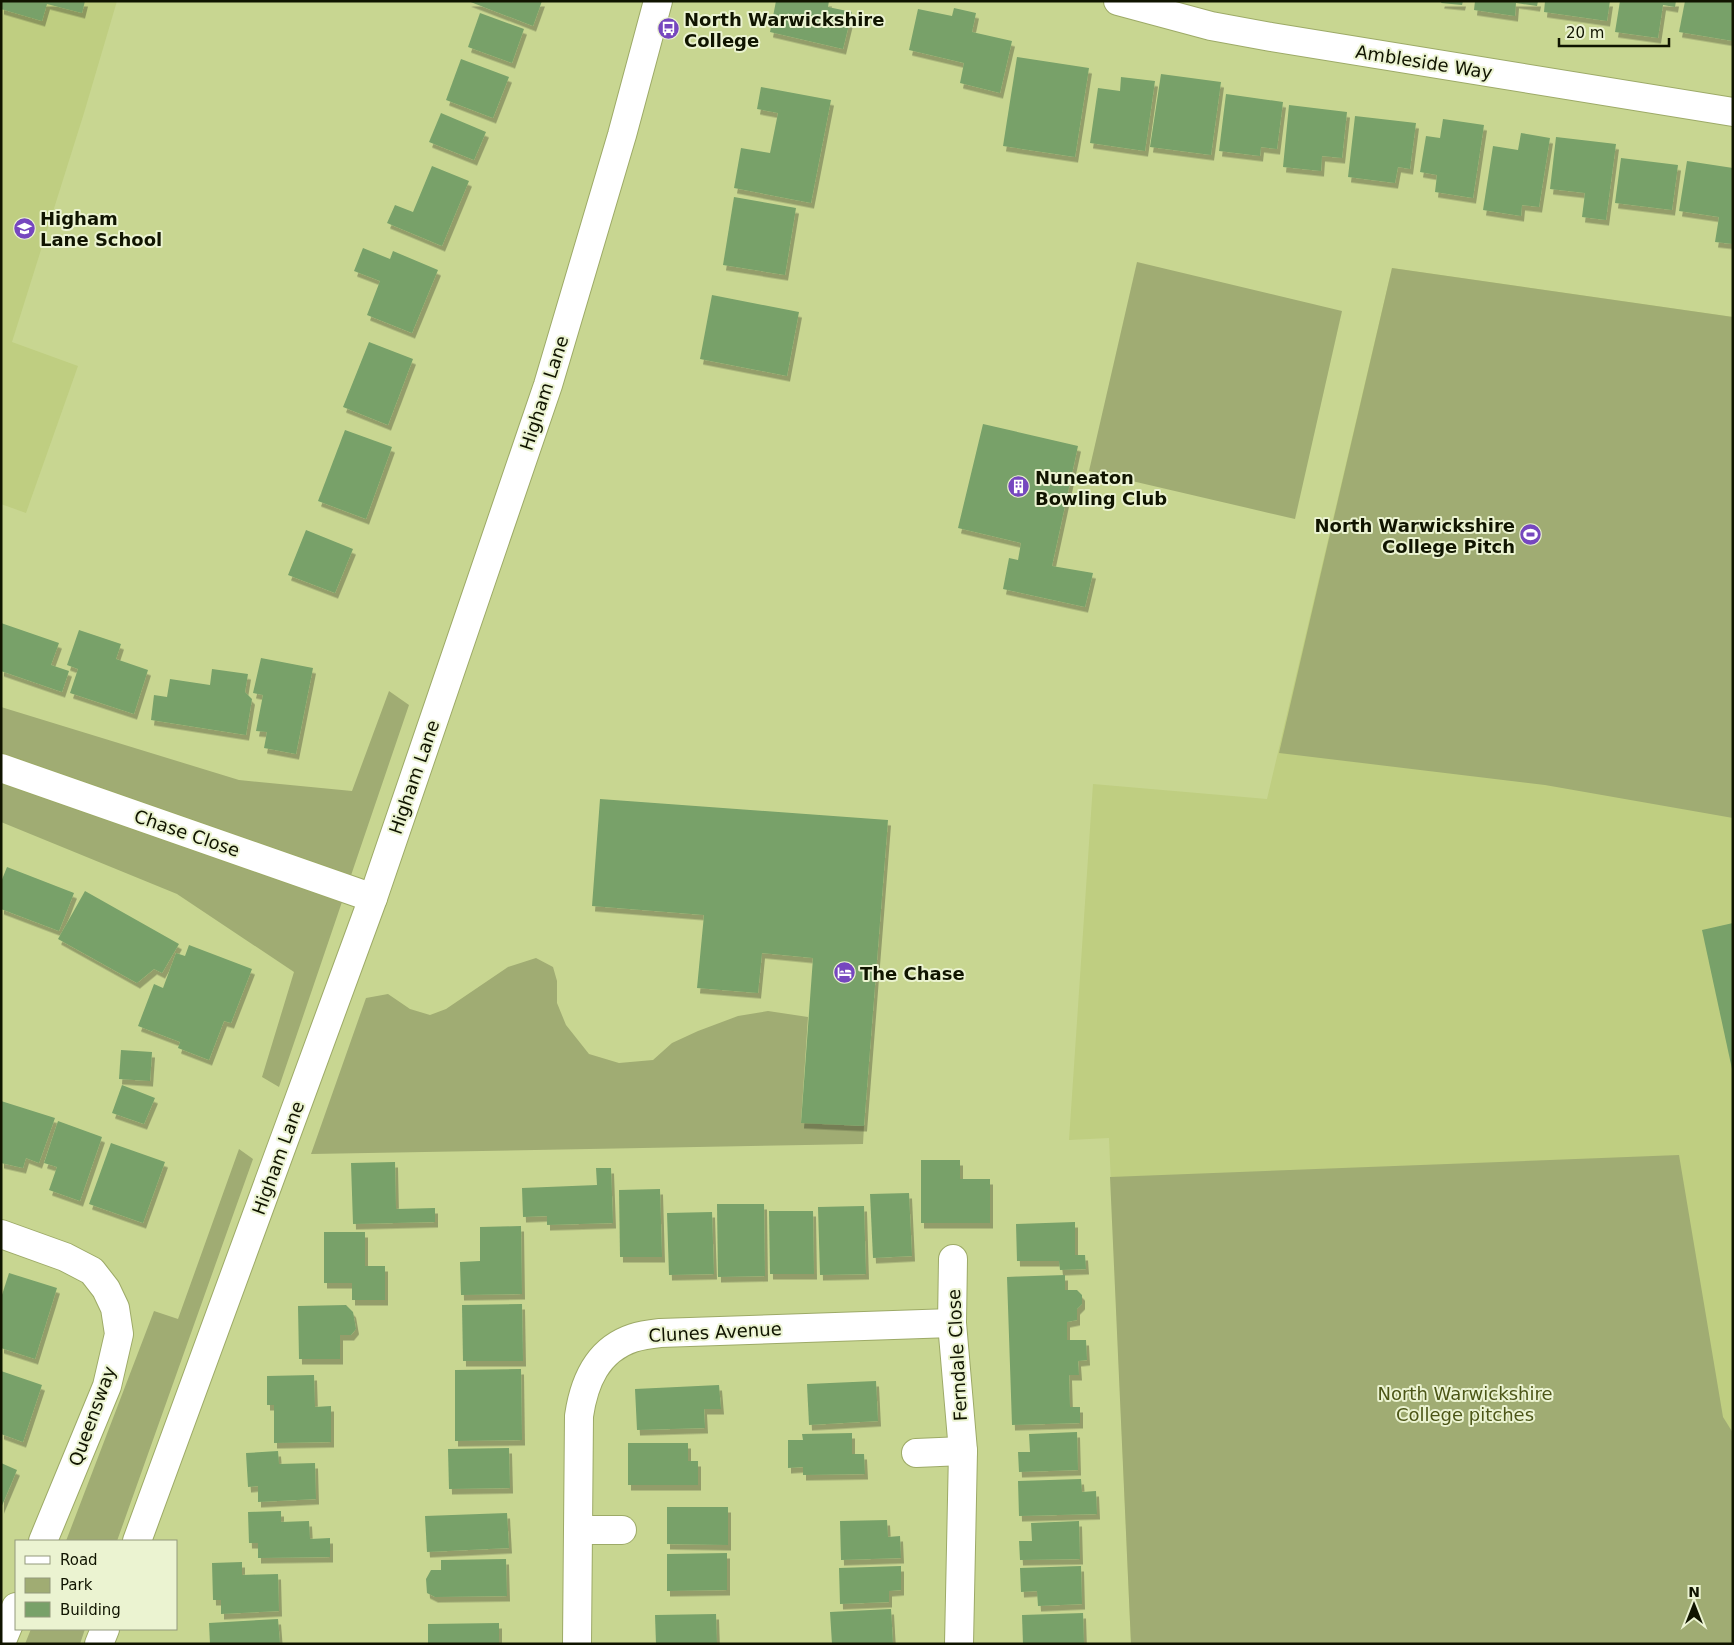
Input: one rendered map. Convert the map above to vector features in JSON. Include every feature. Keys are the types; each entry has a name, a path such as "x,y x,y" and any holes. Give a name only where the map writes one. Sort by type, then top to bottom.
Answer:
{"street":[{"name":"Higham Lane","path":"137,1540 373,898 548,385 622,135 658,1"},
{"name":"Ambleside Way","path":"1118,1 1211,26 1271,37 1733,112"},
{"name":"Chase Close","path":"1,768 373,898"},
{"name":"Queensway","path":"1,1234 65,1256 92,1271 106,1289 115,1308 119,1334 107,1386 43,1540"},
{"name":"Ferndale Close","path":"952,1259 952,1323 963,1451 959,1644"},
{"name":"Clunes Avenue","path":"577,1644 579,1416 582,1394 592,1370 610,1350 632,1338 660,1333 952,1323"},
{"path":"916,1453 963,1451"},
{"path":"578,1530 622,1530"},
{"path":"1,1643 15,1609"},
{"path":"99,1644 105,1630"}],"shaded area":[{"name":"Higham Lane School","path":"1,1 117,1 12,342 78,366 26,513 1,504"},
{"path":"1392,268 1733,317 1733,1644 1131,1644 1109,1138 1069,1140 1093,784 1267,799"}],"green space":[{"path":"1137,262 1342,311 1295,519 1089,471"},
{"name":"North Warwickshire College Pitch","path":"1392,268 1733,317 1733,818 1545,785 1279,753"},
{"path":"389,691 409,705 279,1087 262,1077 294,972 177,894 1,822 1,707 239,780 352,791"},
{"path":"536,958 553,967 557,981 557,1003 566,1025 589,1054 619,1063 653,1060 672,1043 738,1016 768,1011 808,1017 801,1122 864,1126 863,1144 311,1154 366,998 388,994 410,1009 430,1015 446,1009 508,967"},
{"path":"239,1149 253,1159 117,1540 66,1540 154,1311 178,1319"},
{"name":"North Warwickshire College pitches","path":"1679,1155 1723,1417 1733,1433 1733,1644 1131,1644 1110,1177"},
{"path":"31,1630 85,1630 80,1644 25,1644"}],"building":[{"path":"1,1 85,1 82,13 47,4 42,21 1,9"},
{"path":"468,1 542,1 533,26"},
{"path":"776,1 829,1 828,7 852,12 843,49 770,32"},
{"path":"1442,1 1463,1 1462,5 1441,3"},
{"path":"1475,1 1538,1 1537,6 1516,3 1515,16 1474,10"},
{"path":"1545,1 1610,1 1607,21 1544,12"},
{"path":"1620,1 1676,1 1675,7 1663,5 1658,38 1615,32"},
{"path":"1685,1 1733,1 1733,41 1679,32"},
{"path":"954,8 976,13 972,32 1012,41 1000,93 960,83 964,63 909,50 918,9 952,16"},
{"path":"480,13 524,29 512,63 468,47"},
{"path":"1017,57 1089,68 1075,157 1003,146"},
{"path":"461,59 509,77 493,118 446,100"},
{"path":"1161,74 1221,82 1211,155 1150,147"},
{"path":"1121,77 1155,81 1145,151 1090,143 1098,88 1120,91"},
{"path":"761,87 831,100 811,203 734,188 741,148 770,153 778,113 757,109"},
{"path":"1226,94 1283,102 1277,149 1261,147 1260,156 1219,151"},
{"path":"1289,105 1347,112 1342,158 1322,156 1321,171 1283,167"},
{"path":"441,113 486,132 474,160 429,142"},
{"path":"1355,116 1416,123 1410,169 1398,167 1395,183 1348,177"},
{"path":"1443,119 1484,125 1473,198 1435,192 1437,175 1420,172 1426,136 1440,138"},
{"path":"1521,133 1550,138 1539,207 1522,205 1521,216 1483,210 1493,146 1518,150"},
{"path":"1556,137 1616,144 1606,220 1582,217 1585,193 1550,189"},
{"path":"1621,158 1678,165 1672,210 1615,203"},
{"path":"1687,161 1733,168 1733,244 1715,242 1719,217 1679,211"},
{"path":"432,166 469,181 442,246 387,223 395,205 413,212"},
{"path":"734,197 796,208 785,275 723,265"},
{"path":"363,248 390,259 393,251 438,270 412,333 367,315 380,281 354,271"},
{"path":"712,295 799,312 787,376 700,359"},
{"path":"369,342 413,359 388,425 343,407"},
{"name":"Nuneaton Bowling Club","path":"983,424 1078,446 1052,566 1093,573 1085,607 1003,589 1009,558 1018,560 1021,543 958,528"},
{"path":"345,430 392,447 366,519 318,501"},
{"path":"306,530 353,549 335,593 288,575"},
{"path":"1,623 59,643 51,665 69,671 62,692 1,671"},
{"path":"79,630 121,644 116,659 148,670 134,714 70,693 78,669 67,665"},
{"path":"261,658 313,668 296,754 264,748 267,732 256,731 263,695 253,693"},
{"path":"212,669 248,674 245,692 252,699 246,735 151,720 154,695 167,697 170,679 210,685"},
{"name":"The Chase","path":"600,799 888,820 864,1126 801,1123 813,958 762,953 758,993 697,988 704,915 592,906"},
{"path":"7,867 74,893 59,931 1,909 1,882"},
{"path":"85,891 179,944 162,973 154,969 137,983 58,939"},
{"path":"1733,923 1733,1069 1732,1069 1702,930"},
{"path":"189,945 252,969 231,1023 224,1021 209,1060 178,1048 180,1042 138,1026 154,984 163,988 176,953 185,956"},
{"path":"121,1050 152,1052 150,1081 119,1079"},
{"path":"122,1085 155,1098 144,1124 112,1113"},
{"path":"1,1101 55,1118 39,1163 26,1158 23,1168 1,1163"},
{"path":"58,1121 102,1137 80,1201 49,1190 57,1167 44,1163"},
{"path":"111,1143 165,1162 143,1223 89,1204"},
{"path":"921,1160 960,1160 960,1179 990,1179 990,1223 921,1223"},
{"path":"395,1162 396,1209 435,1208 435,1222 353,1224 351,1163"},
{"path":"596,1168 611,1168 613,1223 547,1225 547,1216 523,1217 522,1188 597,1185"},
{"path":"660,1189 662,1257 620,1257 619,1190"},
{"path":"909,1193 912,1256 873,1258 870,1194"},
{"path":"717,1204 764,1204 765,1276 718,1277"},
{"path":"864,1206 866,1274 820,1275 818,1207"},
{"path":"769,1211 813,1211 814,1274 770,1274"},
{"path":"712,1212 714,1274 669,1275 667,1213"},
{"path":"1075,1222 1075,1255 1085,1255 1086,1269 1060,1270 1059,1261 1017,1261 1016,1224"},
{"path":"521,1226 522,1294 461,1295 460,1262 480,1261 480,1227"},
{"path":"324,1232 365,1232 365,1266 385,1266 385,1300 352,1300 352,1283 324,1283"},
{"path":"9,1273 57,1288 35,1359 1,1348 1,1298"},
{"path":"1065,1275 1065,1290 1077,1290 1082,1295 1082,1304 1077,1309 1077,1320 1067,1322 1067,1340 1086,1340 1087,1360 1078,1361 1079,1375 1069,1375 1070,1407 1080,1407 1080,1423 1012,1425 1007,1277"},
{"path":"522,1304 523,1361 463,1361 462,1305"},
{"path":"346,1305 353,1312 356,1329 351,1335 340,1335 340,1359 299,1359 298,1306"},
{"path":"521,1369 522,1440 455,1441 455,1370"},
{"path":"1,1371 42,1385 23,1442 1,1434"},
{"path":"314,1375 315,1407 331,1406 331,1442 274,1443 274,1405 267,1405 267,1376"},
{"path":"876,1381 878,1421 809,1425 807,1384"},
{"path":"719,1385 721,1409 704,1409 705,1428 637,1430 635,1389"},
{"path":"1077,1432 1078,1470 1019,1472 1018,1452 1030,1452 1029,1434"},
{"path":"852,1433 852,1454 864,1454 865,1474 803,1475 803,1467 788,1468 788,1440 803,1440 802,1434"},
{"path":"628,1443 688,1443 688,1461 698,1461 698,1485 628,1485"},
{"path":"509,1448 510,1488 449,1489 448,1449"},
{"path":"278,1451 279,1464 315,1463 316,1499 258,1502 258,1486 248,1487 246,1453"},
{"path":"1,1463 17,1470 1,1508"},
{"path":"1081,1479 1082,1492 1096,1491 1097,1514 1019,1516 1018,1481"},
{"path":"667,1507 728,1507 728,1545 667,1544"},
{"path":"281,1511 281,1522 309,1521 310,1539 330,1538 330,1557 258,1558 258,1543 249,1543 248,1512"},
{"path":"507,1513 509,1548 427,1552 425,1516"},
{"path":"887,1520 888,1537 900,1536 901,1558 841,1560 840,1521"},
{"path":"1079,1521 1080,1559 1020,1560 1019,1541 1032,1541 1031,1523"},
{"path":"727,1553 727,1590 667,1591 667,1554"},
{"path":"506,1559 507,1596 435,1597 427,1593 426,1579 431,1570 441,1570 441,1560"},
{"path":"242,1562 242,1575 278,1574 279,1611 221,1614 221,1600 213,1600 212,1563"},
{"path":"901,1566 901,1590 889,1591 889,1602 840,1604 839,1568"},
{"path":"1081,1566 1082,1604 1038,1606 1037,1591 1021,1592 1020,1568"},
{"path":"891,1609 893,1644 832,1644 830,1612"},
{"path":"1083,1613 1084,1644 1023,1644 1022,1615"},
{"path":"716,1614 717,1644 656,1644 655,1615"},
{"path":"278,1619 280,1644 210,1644 209,1623"},
{"path":"499,1623 499,1644 428,1644 428,1624"}],"place":[{"name":"North Warwickshire College","path":"668,29"},
{"name":"Higham Lane School","path":"24,228"},
{"name":"Nuneaton Bowling Club","path":"1019,487"},
{"name":"North Warwickshire College Pitch","path":"1531,535"},
{"name":"The Chase","path":"844,973"}]}
